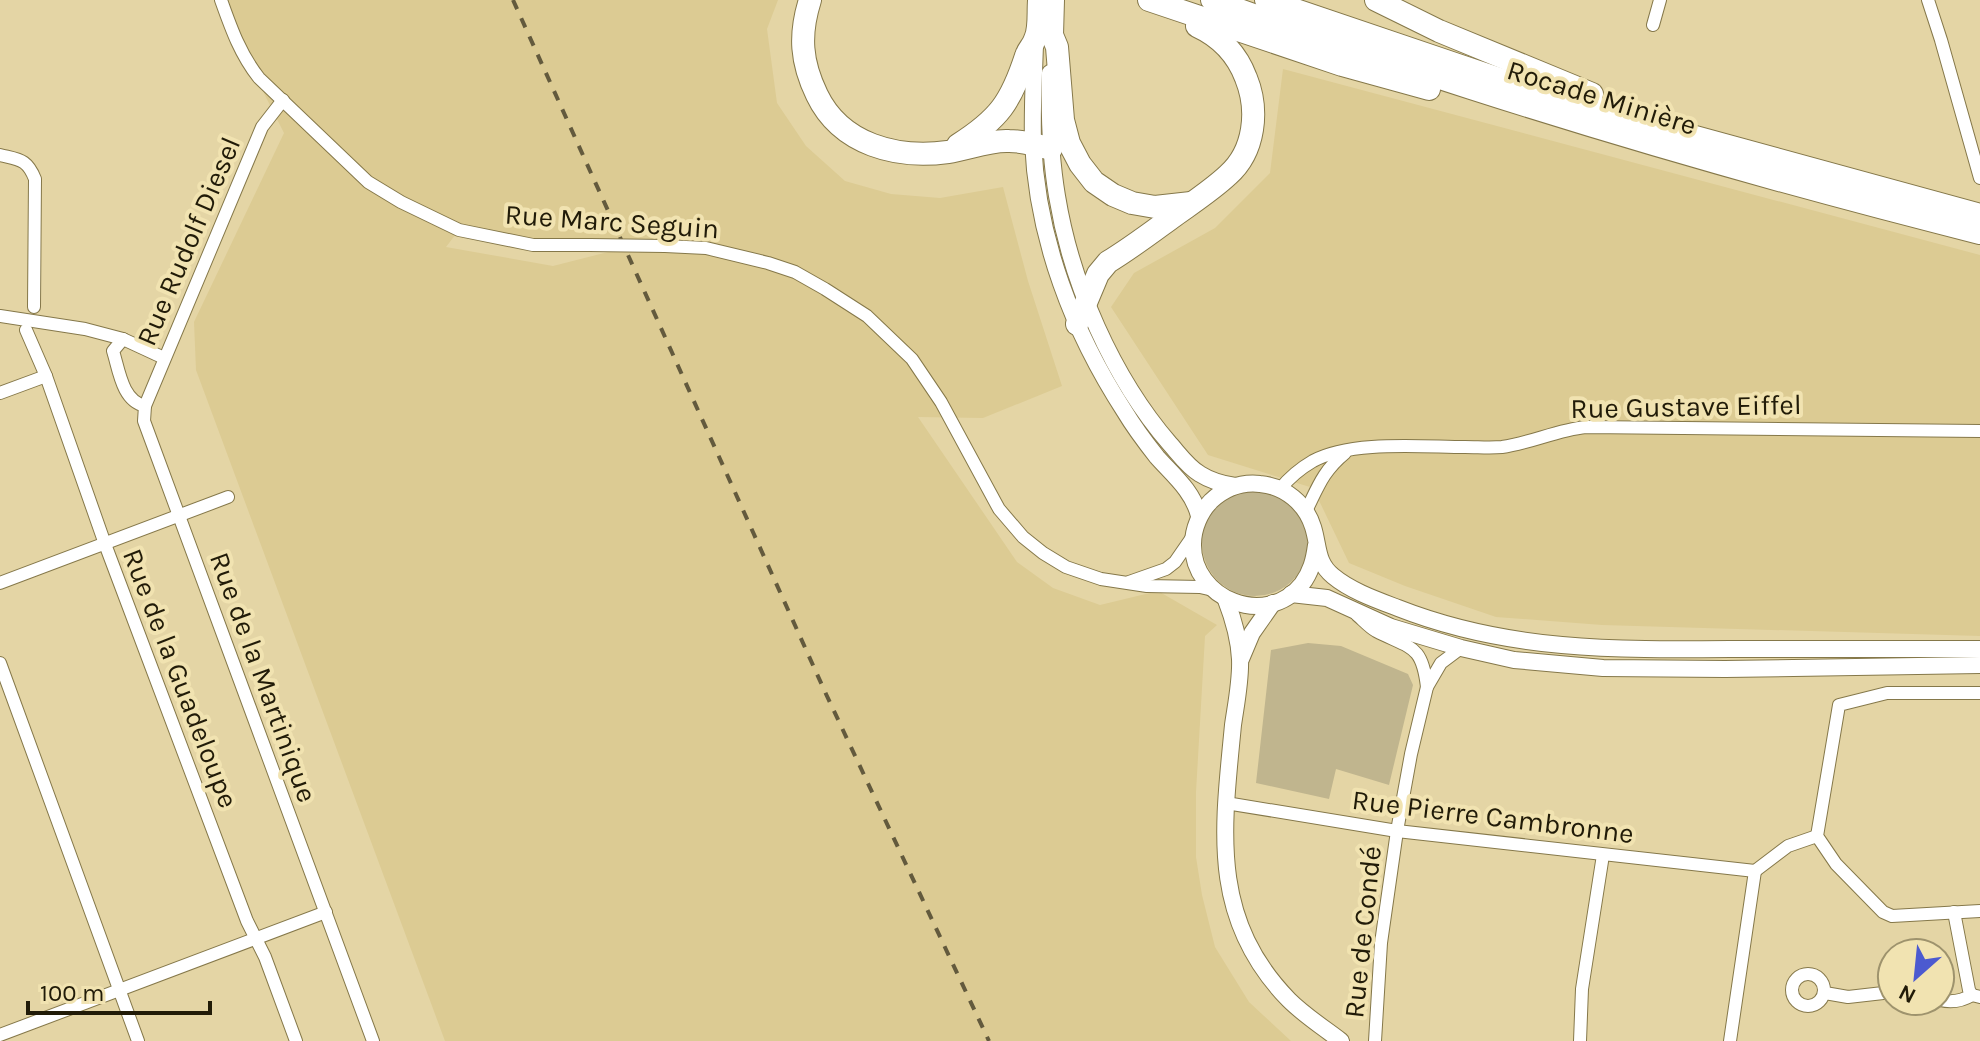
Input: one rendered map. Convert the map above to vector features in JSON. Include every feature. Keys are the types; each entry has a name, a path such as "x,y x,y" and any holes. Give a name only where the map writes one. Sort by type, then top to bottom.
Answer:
{"highway":[{"path":"810,0 805,15 802,51 809,78 820,102 836,122 872,146 915,154 948,152 1007,140 1042,147"},
{"path":"1040,0 1044,37 1057,47 1063,120 1069,143 1080,164 1094,182 1132,203 1155,207 1192,203"},
{"path":"948,152 983,129 1000,111 1019,78 1027,51 1044,37 1053,0"},
{"name":"Rocade Minière","path":"1212,0 1609,132 1759,176 1978,223"},
{"name":"Rocade Minière","path":"1266,0 1505,81 1978,223"},
{"path":"1376,0 1439,31 1646,113 1659,127"},
{"path":"1156,2 1342,65 1474,102 1609,132"},
{"path":"1077,324 1098,274 1108,262 1231,173 1251,138 1253,103 1246,77 1231,50 1213,33 1173,15 1156,2"}],"main road":[{"path":"1044,37 1041,207 1060,279 1099,369 1127,416 1188,491 1199,516"},
{"path":"1042,147 1074,266 1108,349 1144,410 1197,473 1235,486"},
{"path":"1316,545 1313,564 1304,581 1291,594 1273,603 1241,605 1219,595 1205,582 1194,560 1193,536 1199,516 1220,493 1235,486 1268,484 1297,500 1306,511 1323,564 1334,577 1399,608 1441,623 1498,637 1556,646 1632,650 1980,649"},
{"path":"1291,594 1327,598 1391,627 1514,660 1603,668 1980,665"},
{"path":"1219,595 1234,625 1240,660 1226,803 1225,849 1230,895 1249,947 1264,972 1290,1002 1341,1041"},
{"path":"1240,660 1252,633 1273,603"}],"street":[{"name":"Rue Marc Seguin","path":"221,0 237,45 259,78 368,182 393,198 459,230 533,245 706,248 768,263 805,278 867,316 912,359 941,402 993,499 1013,527 1043,553 1066,567 1101,579 1147,586 1200,587 1219,595"},
{"path":"1653,25 1660,0"},
{"path":"1928,0 1980,178"},
{"name":"Rue Rudolf Diesel","path":"145,406 265,122 283,100"},
{"path":"0,155 22,160 30,167 35,179 34,307"},
{"path":"0,316 85,329 123,339 164,358"},
{"name":"Rue de la Guadeloupe","path":"26,330 46,376 105,544 247,921 296,1041"},
{"name":"Rue de la Martinique","path":"123,339 113,351 127,395 136,404 145,406 144,421 373,1041"},
{"path":"0,393 46,376"},
{"name":"Rue Gustave Eiffel","path":"1280,489 1312,461 1330,454 1378,447 1500,447 1586,427 1980,431"},
{"path":"1306,511 1322,476 1347,451"},
{"path":"0,583 228,497"},
{"name":"Rue Marc Seguin","path":"1129,582 1166,569 1175,562 1193,536"},
{"path":"1352,611 1373,630 1405,643 1415,651 1422,661 1427,687"},
{"name":"Rue de Condé","path":"1375,1041 1381,943 1411,754 1427,687 1441,663 1461,648"},
{"path":"0,663 138,1041"},
{"path":"1980,693 1887,693 1839,705 1817,836 1836,864 1883,912 1892,916 1980,911"},
{"name":"Rue Pierre Cambronne","path":"1226,803 1397,831 1755,871"},
{"path":"1730,1041 1755,871 1788,846 1817,836"},
{"path":"1580,1041 1582,989 1603,855"},
{"path":"0,1035 326,912"},
{"path":"1954,912 1969,990 1976,996"},
{"path":"1825,993 1848,997 1876,994"},
{"path":"1956,1001 1976,996"}],"shaded area":[{"path":"217,0 778,0 767,29 777,103 806,146 845,181 891,194 940,198 1003,187 1028,281 1062,386 983,418 918,417 1017,562 1053,588 1100,605 1158,591 1217,625 1205,636 1196,792 1196,857 1202,895 1215,947 1249,1002 1291,1041 445,1041 196,370 194,322 284,133","holes":["459,230 533,245 612,251 553,266 446,247"]},
{"path":"1283,69 1980,255 1980,636 1602,625 1496,617 1349,563 1313,488 1208,455 1111,307 1134,273 1215,228 1270,173"},
{"path":"1255,490 1275,494 1292,506 1304,523 1308,543 1304,563 1292,580 1275,592 1255,596 1235,592 1218,580 1206,563 1202,543 1206,523 1218,506 1235,494"},
{"path":"1308,643 1341,646 1408,674 1413,685 1389,785 1336,769 1329,799 1256,783 1271,650"}],"railway":[{"path":"513,0 826,694 989,1041"}]}
